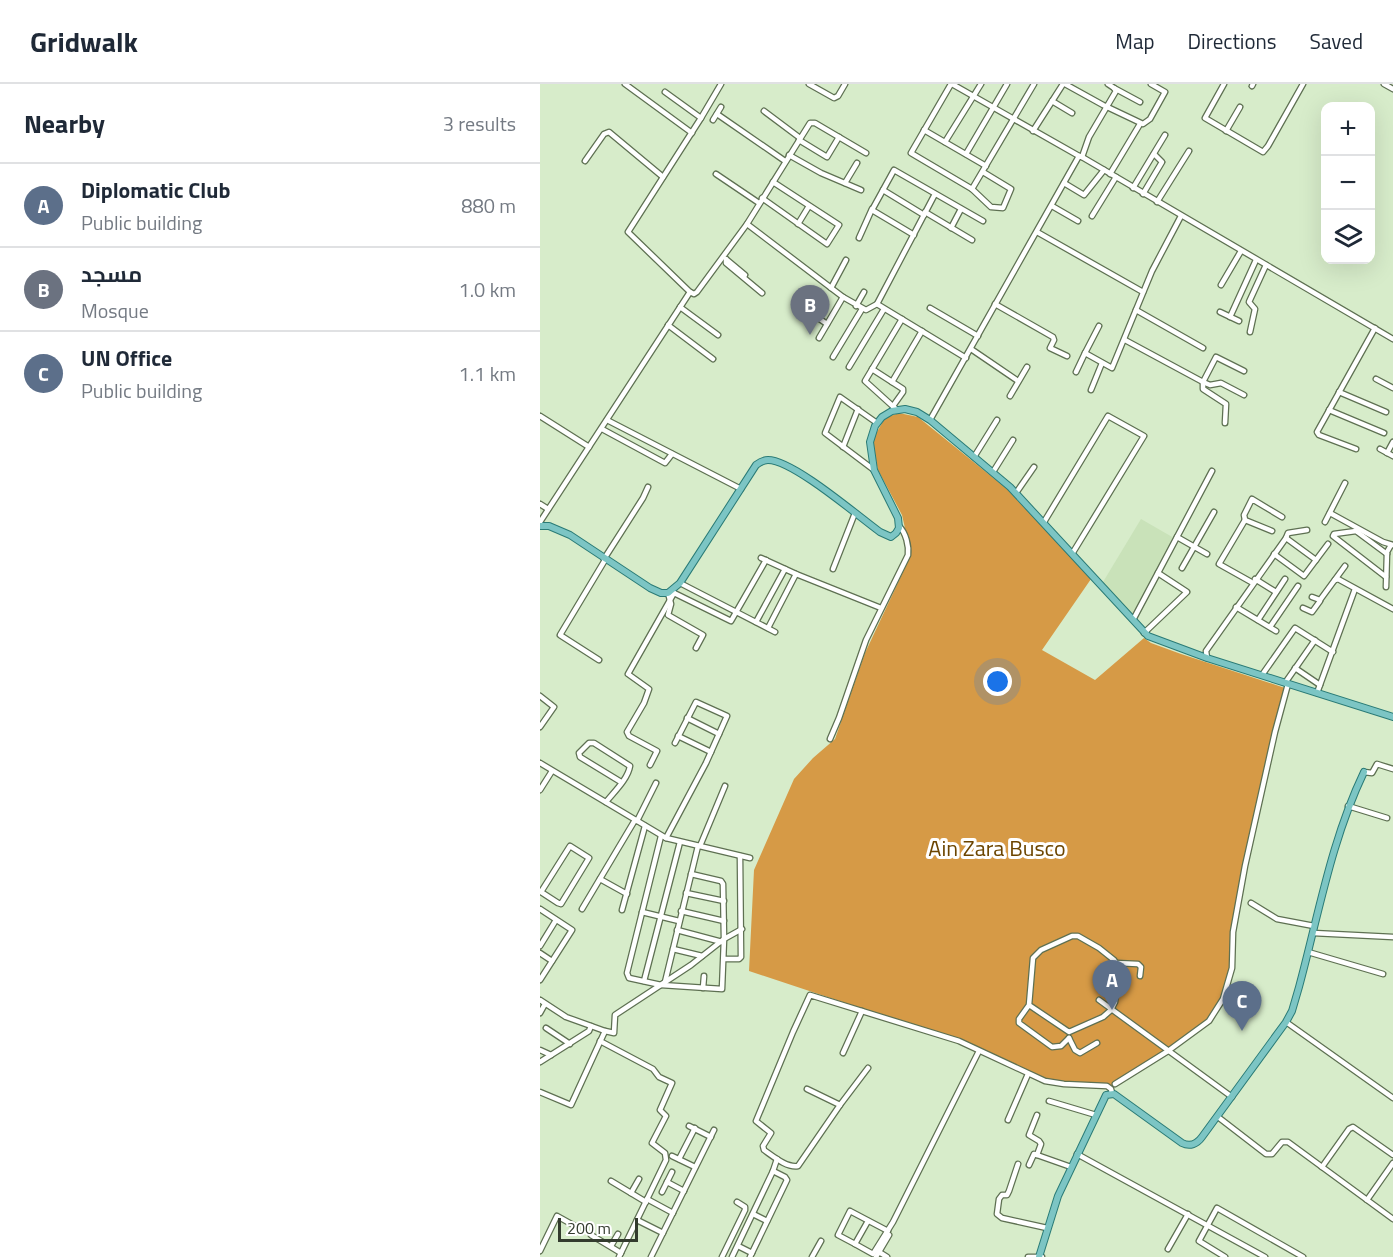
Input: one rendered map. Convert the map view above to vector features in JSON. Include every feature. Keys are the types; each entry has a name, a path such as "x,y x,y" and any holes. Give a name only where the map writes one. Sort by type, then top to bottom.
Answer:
{"main road":[{"path":"540,524 570,535 650,588 671,594 756,465 765,460 772,460 810,480 888,537 895,535 899,526 894,507 874,470 870,442 872,431 888,412 895,408 912,410 930,420 1016,493 1144,633 1154,639 1207,658 1393,717"},
{"path":"1040,1257 1058,1196 1106,1095 1112,1093 1186,1145 1194,1144 1200,1140 1218,1117 1286,1022 1294,1006 1338,834 1364,772"}],"street":[{"path":"625,84 692,133"},
{"path":"721,84 628,232 693,294 724,258 812,122 866,153"},
{"path":"809,84 834,98 838,96 845,84"},
{"path":"924,130 966,154 1011,189 1003,208 992,207 972,189 912,154 924,130 952,84 1393,339"},
{"path":"945,142 981,84"},
{"path":"966,154 1007,84"},
{"path":"972,189 1034,84"},
{"path":"1034,131 1064,84 1140,124"},
{"path":"1108,84 1140,102"},
{"path":"1110,174 1140,124 1147,122 1165,94 1164,90 1152,84"},
{"path":"1224,84 1205,118 1265,151 1304,84"},
{"path":"1384,84 1393,89"},
{"path":"930,420 1080,156 1116,91 1114,88"},
{"path":"665,92 701,118"},
{"path":"1052,101 1071,113"},
{"path":"712,120 721,107"},
{"path":"1226,131 1240,107"},
{"path":"764,111 799,139 827,157 839,137"},
{"path":"717,114 785,161"},
{"path":"585,161 604,134 609,132 663,177"},
{"path":"1133,188 1166,135"},
{"path":"1157,202 1189,151"},
{"path":"1143,194 1162,162 1154,154"},
{"path":"789,155 861,190"},
{"path":"844,183 857,163"},
{"path":"859,238 872,209 895,170 983,221"},
{"path":"1064,183 1084,195 1104,170"},
{"path":"716,174 761,200 827,244 839,225 772,182"},
{"path":"1092,216 1116,177"},
{"path":"883,190 972,240"},
{"path":"747,224 843,297 866,310 877,304 935,194"},
{"path":"798,224 809,206"},
{"path":"1052,206 1077,221"},
{"path":"872,209 914,235"},
{"path":"951,228 961,209"},
{"path":"1085,353 1112,368 1143,292 1181,216"},
{"path":"1037,232 1143,292"},
{"path":"1228,244 1232,237"},
{"path":"1221,285 1241,251"},
{"path":"724,258 746,275"},
{"path":"724,258 726,263 762,293"},
{"path":"831,288 846,260"},
{"path":"1230,317 1256,260"},
{"path":"1250,332 1255,309 1250,302 1266,265"},
{"path":"540,524 690,292"},
{"path":"856,306 864,292"},
{"path":"819,338 843,297"},
{"path":"877,304 966,358"},
{"path":"995,304 1053,337 1050,348 1067,356"},
{"path":"680,307 718,335"},
{"path":"930,308 978,336"},
{"path":"833,357 862,309"},
{"path":"849,367 884,309"},
{"path":"1136,310 1203,348"},
{"path":"808,311 827,324"},
{"path":"1220,312 1239,321"},
{"path":"872,369 904,390 895,408 865,379 902,319"},
{"path":"668,325 713,359"},
{"path":"1076,372 1099,326"},
{"path":"1356,449 1317,434 1375,328"},
{"path":"892,382 922,331"},
{"path":"1125,340 1203,382 1210,385 1221,383 1244,395"},
{"path":"971,349 1018,381"},
{"path":"1225,423 1226,404 1203,389 1203,382 1216,357 1244,371"},
{"path":"1091,390 1102,363"},
{"path":"1010,396 1027,367"},
{"path":"1376,379 1393,388"},
{"path":"1339,392 1386,412"},
{"path":"874,470 825,433 840,397 877,423"},
{"path":"843,447 858,409"},
{"path":"1329,410 1384,433"},
{"path":"540,416 589,447"},
{"path":"1044,522 1108,416 1144,436 1072,554"},
{"path":"607,420 741,489"},
{"path":"974,457 997,420"},
{"path":"602,429 663,463 668,462 672,454"},
{"path":"993,472 1013,440"},
{"path":"1387,453 1393,442"},
{"path":"1380,449 1393,456"},
{"path":"1016,493 1034,467"},
{"path":"1133,621 1212,471"},
{"path":"1325,522 1345,483"},
{"path":"599,660 560,635 648,487"},
{"path":"1282,517 1253,498 1244,516 1245,520 1219,564 1291,596"},
{"path":"540,504 547,511"},
{"path":"540,509 547,511"},
{"path":"1182,568 1214,512"},
{"path":"833,569 855,513"},
{"path":"1330,513 1392,545 1387,554 1386,587"},
{"path":"1245,520 1272,531"},
{"path":"830,739 864,645 908,555 903,529 899,526"},
{"path":"1207,658 1206,651 1288,533 1307,530"},
{"path":"1386,577 1333,536 1356,531 1387,554"},
{"path":"1177,537 1207,554"},
{"path":"1286,538 1316,561"},
{"path":"1274,554 1304,576 1328,544"},
{"path":"671,594 729,621 733,620 763,559 881,608"},
{"path":"1303,608 1312,612 1344,566"},
{"path":"756,622 785,569"},
{"path":"1144,633 1187,592 1158,573"},
{"path":"768,628 796,574"},
{"path":"1258,620 1285,579"},
{"path":"1335,580 1338,579 1393,609"},
{"path":"680,583 775,632"},
{"path":"1270,627 1298,586"},
{"path":"1317,693 1354,589"},
{"path":"671,594 668,615 703,635 696,648"},
{"path":"650,765 657,751 631,737 627,732 644,703 649,689 628,674 671,594"},
{"path":"1312,597 1320,600"},
{"path":"1236,607 1276,631"},
{"path":"1262,675 1293,629 1297,628 1333,652"},
{"path":"1115,1083 1168,1051 1209,1021 1219,1007 1232,968 1233,932 1245,866 1286,683 1315,640"},
{"path":"1296,668 1320,685"},
{"path":"540,696 554,707 540,727"},
{"path":"675,743 696,702 727,716 711,752 663,837 627,976 644,981 722,989 723,882 691,874"},
{"path":"687,718 719,734"},
{"path":"678,736 711,752"},
{"path":"606,802 621,782 631,768 627,762 589,742 579,753 580,757 621,782"},
{"path":"540,763 663,837 750,858"},
{"path":"1364,772 1372,773 1377,764 1393,769"},
{"path":"540,790 552,771"},
{"path":"582,909 636,821 656,783"},
{"path":"663,983 699,846 725,786"},
{"path":"1348,806 1387,818"},
{"path":"622,910 645,826"},
{"path":"644,981 680,842"},
{"path":"571,846 589,858 561,904 540,892 568,847 571,846"},
{"path":"724,958 739,959 741,957 740,856"},
{"path":"600,879 627,894"},
{"path":"686,893 724,901"},
{"path":"1251,903 1277,919 1314,929 1393,937"},
{"path":"540,980 572,930 541,911"},
{"path":"681,911 724,921"},
{"path":"642,912 679,921"},
{"path":"540,946 556,920"},
{"path":"540,1000 566,1017 614,1033 615,1015 742,929"},
{"path":"677,930 723,940"},
{"path":"1116,963 1118,974 1115,1004 1103,1017 1069,1035 1061,1046 1052,1047 1021,1026 1019,1019 1029,1005 1032,962 1035,955 1072,936 1078,936 1092,943 1116,963 1138,964 1141,967 1140,976"},
{"path":"673,949 702,956"},
{"path":"1308,952 1383,974"},
{"path":"540,953 552,961"},
{"path":"703,988 704,976"},
{"path":"868,1068 798,1166 793,1167 764,1150 763,1146 771,1133 756,1121 808,997 812,995 954,1040 1053,1083 1107,1086 1112,1093"},
{"path":"1099,1000 1232,1097"},
{"path":"540,1013 545,1004"},
{"path":"1029,1005 1069,1035 1075,1050 1080,1053 1097,1043"},
{"path":"843,1053 862,1011"},
{"path":"1286,1022 1393,1098"},
{"path":"540,1062 589,1031 591,1026"},
{"path":"546,1028 570,1044"},
{"path":"540,1092 571,1105 605,1030"},
{"path":"591,1235 611,1246 620,1255 667,1158 665,1153 652,1143 666,1116 660,1110 672,1083 659,1077 653,1069 600,1041"},
{"path":"540,1050 551,1055"},
{"path":"850,1211 838,1235 873,1254 893,1222 979,1051"},
{"path":"1008,1120 1028,1074"},
{"path":"807,1089 840,1105"},
{"path":"1049,1101 1096,1114"},
{"path":"1037,1115 1029,1136 1041,1143 1037,1155"},
{"path":"1218,1117 1266,1154 1272,1154 1280,1143 1285,1141 1393,1219"},
{"path":"689,1126 711,1137"},
{"path":"1322,1167 1353,1127 1393,1155"},
{"path":"679,1159 695,1128"},
{"path":"651,1257 714,1130"},
{"path":"1077,1154 1264,1257"},
{"path":"1029,1165 1033,1155 1037,1155 1071,1167"},
{"path":"672,1156 695,1167"},
{"path":"732,1257 777,1159"},
{"path":"1367,1200 1393,1163"},
{"path":"1018,1164 1008,1194 999,1198 997,1214 1002,1218 1047,1228"},
{"path":"662,1192 672,1172"},
{"path":"738,1246 751,1255 787,1180 773,1172"},
{"path":"631,1194 639,1179"},
{"path":"611,1181 631,1194 673,1213"},
{"path":"667,1182 684,1191"},
{"path":"722,1257 745,1210 745,1207 737,1202"},
{"path":"843,1208 888,1231"},
{"path":"1225,1257 1216,1255 1198,1241 1216,1210 1219,1209 1303,1257"},
{"path":"753,1214 767,1221"},
{"path":"1167,1249 1188,1214"},
{"path":"540,1251 557,1216 575,1226"},
{"path":"637,1220 663,1233"},
{"path":"855,1244 868,1221"},
{"path":"887,1257 877,1255 895,1226 893,1222"},
{"path":"611,1246 618,1234"},
{"path":"812,1257 821,1241"},
{"path":"1028,1257 1040,1257"}],"shaded area":[{"path":"1141,519 1174,538 1133,616 1103,582"}],"green space":[{"name":"Ain Zara Busco","path":"899,413 918,417 1007,489 1091,579 1042,650 1095,680 1144,638 1151,643 1181,654 1285,688 1233,935 1231,973 1213,1018 1113,1087 1036,1077 963,1042 749,971 754,870 794,779 835,739 865,653 911,555 902,515 878,470 873,446 874,437 885,418"}],"place":[{"name":"مسجد","path":"810,335"},
{"name":"Diplomatic Club","path":"1112,1010"},
{"name":"UN Office","path":"1242,1031"}]}
